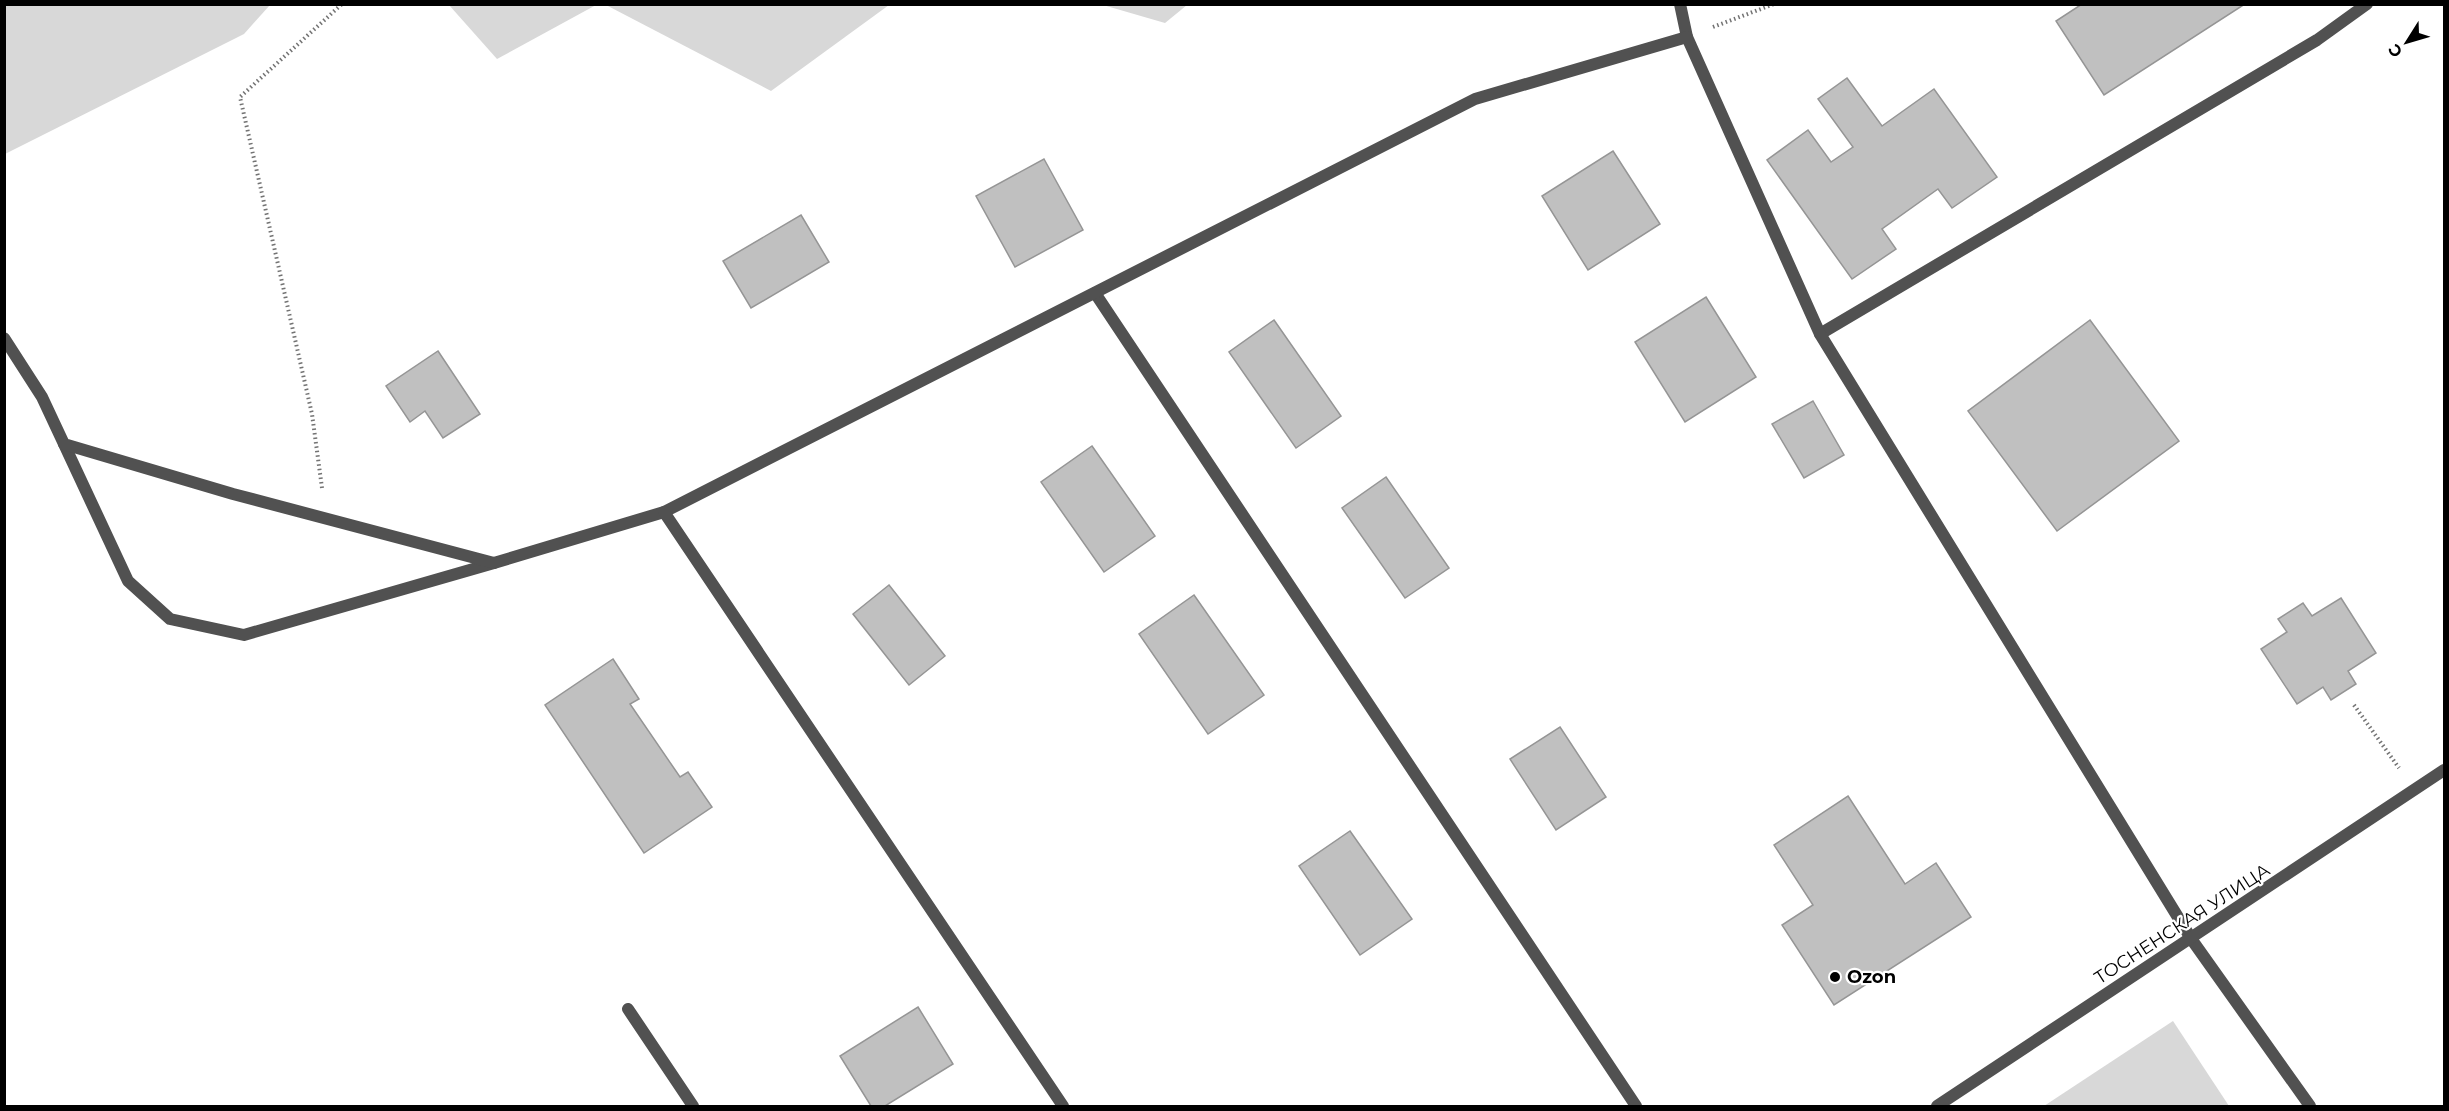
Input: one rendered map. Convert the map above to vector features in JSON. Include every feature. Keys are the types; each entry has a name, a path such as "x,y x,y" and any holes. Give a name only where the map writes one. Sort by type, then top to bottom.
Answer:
{"street":[{"path":"1680,4 1687,37 1820,334 2192,940 2310,1107"},
{"path":"1820,334 2317,40 2367,4"},
{"path":"4,338 42,397 128,581 170,619 244,635 664,512 1475,99 1687,37"},
{"path":"1095,293 1636,1107"},
{"path":"64,444 233,494 494,563"},
{"path":"664,512 1063,1107"},
{"name":"ТОСНЕНСКАЯ УЛИЦА","path":"1938,1107 2445,770"},
{"path":"628,1009 693,1107"}],"path":[{"path":"327,518 312,414 240,97 342,4"},
{"path":"1687,37 1774,4"},
{"path":"2354,705 2398,768"}],"shaded area":[{"path":"5,4 270,5 244,34 5,154"},
{"path":"1187,4 1165,23 1103,5"},
{"path":"449,5 596,5 497,59"},
{"path":"606,5 889,5 771,91"},
{"path":"2173,1021 2229,1106 2044,1106"}],"building":[{"path":"2082,4 2245,4 2104,95 2056,21"},
{"path":"1847,78 1882,126 1934,89 1997,177 1952,208 1938,189 1882,229 1896,249 1852,279 1767,160 1808,130 1831,162 1853,147 1818,99"},
{"path":"1613,151 1660,224 1588,270 1542,196"},
{"path":"1044,159 1083,230 1015,267 976,196"},
{"path":"801,215 829,262 751,308 723,261"},
{"path":"1706,297 1756,377 1685,422 1635,342"},
{"path":"1274,320 1341,416 1296,448 1229,352"},
{"path":"2090,320 2179,441 2057,531 1968,411"},
{"path":"438,351 480,414 443,438 425,411 410,422 386,386"},
{"path":"1813,401 1844,455 1804,478 1772,424"},
{"path":"1092,446 1155,536 1104,572 1041,482"},
{"path":"1386,477 1449,568 1405,598 1342,508"},
{"path":"889,585 945,656 909,685 853,614"},
{"path":"1194,595 1264,695 1208,734 1139,634"},
{"path":"2341,598 2376,653 2348,671 2356,684 2331,700 2323,687 2297,704 2261,649 2287,632 2278,619 2303,603 2312,616"},
{"path":"613,659 639,699 630,704 680,777 688,772 712,807 644,853 545,705"},
{"path":"1560,727 1606,797 1556,830 1510,759"},
{"path":"1848,796 1905,884 1936,863 1971,917 1834,1005 1782,925 1813,905 1774,845"},
{"path":"1350,831 1412,919 1360,955 1299,866"},
{"path":"918,1007 953,1064 885,1106 871,1106 840,1056"}],"place":[{"name":"Ozon","path":"1835,977"}]}
